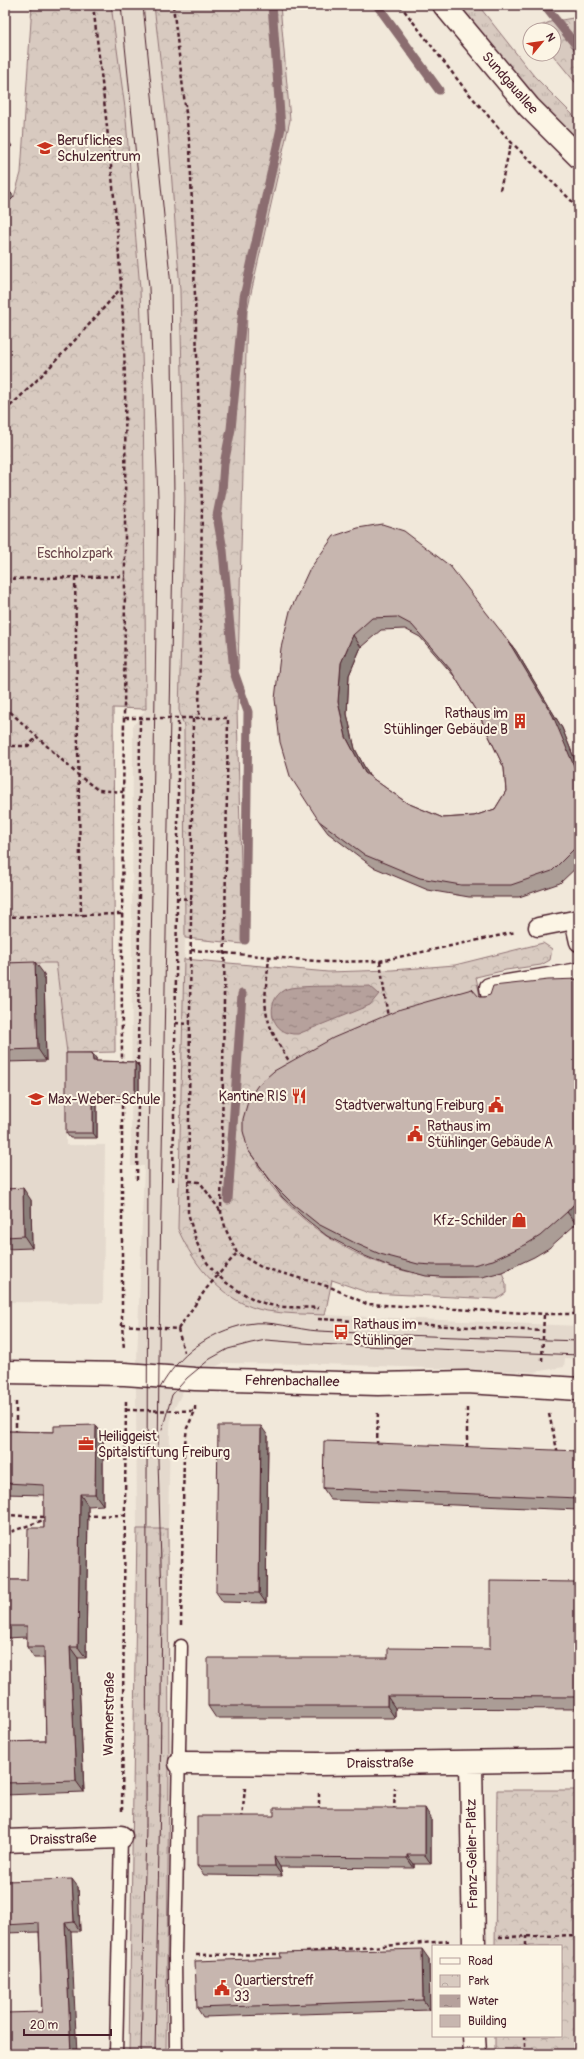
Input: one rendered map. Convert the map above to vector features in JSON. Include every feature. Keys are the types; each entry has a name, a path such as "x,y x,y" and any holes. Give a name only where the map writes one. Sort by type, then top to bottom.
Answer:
{"street":[{"name":"Sundgauallee","path":"444,5 529,107 579,157"},
{"path":"538,927 576,919 579,942"},
{"path":"491,1000 489,987 579,972"},
{"name":"Fehrenbachallee","path":"11,1372 125,1374 195,1379 378,1384 467,1382 579,1389"},
{"name":"Draisstraße","path":"180,1763 320,1764 579,1760"},
{"name":"Franz-Geiler-Platz","path":"471,1762 474,1943"},
{"name":"Draisstraße","path":"5,1842 121,1838"},
{"path":"474,2037 475,2054"}],"lane":[{"path":"176,2054 176,1955 181,1646"},
{"path":"116,2054 121,1838"}],"path":[{"path":"93,5 109,138 121,287 125,432 125,718 121,914 122,1071"},
{"path":"173,5 190,147 202,505 200,719"},
{"path":"400,5 464,88 511,142 579,208"},
{"path":"500,190 511,142"},
{"path":"5,411 40,379 78,338 121,287"},
{"path":"5,579 125,576"},
{"path":"74,578 81,915"},
{"path":"5,706 78,775 98,790 123,792"},
{"path":"125,718 228,718 221,1212 226,1230 237,1253 261,1267 330,1287 367,1304 544,1314 579,1314"},
{"path":"138,1068 140,718"},
{"path":"173,1181 178,719"},
{"path":"193,719 188,1212 194,1239 205,1262 225,1283 254,1300 275,1306 319,1308"},
{"path":"5,746 28,746 37,737"},
{"path":"176,898 192,899"},
{"path":"5,917 121,914"},
{"path":"191,950 328,962 380,961 538,927"},
{"path":"269,956 266,995 267,1018 277,1040 294,1069"},
{"path":"380,961 388,1021"},
{"path":"175,1023 190,1024"},
{"name":"Wannerstraße","path":"121,1838 125,1668 124,1515 126,1410 122,1325 122,1094"},
{"path":"137,1180 138,1099"},
{"path":"189,1181 200,1182 221,1212"},
{"path":"122,1325 178,1329 217,1276 237,1253"},
{"path":"544,1314 542,1386 558,1456"},
{"path":"318,1319 543,1331"},
{"path":"11,1372 16,1437"},
{"path":"181,1646 184,1451 187,1428 195,1411 195,1379"},
{"path":"467,1382 467,1452"},
{"path":"377,1448 378,1384"},
{"path":"126,1410 195,1411"},
{"path":"5,1515 52,1517 5,1534"},
{"path":"85,1516 124,1515"},
{"path":"241,1826 247,1763"},
{"path":"435,1945 474,1943 526,1936 579,1935"},
{"path":"526,1936 526,1945"},
{"path":"300,1952 432,1945"},
{"path":"176,1955 284,1954"},
{"path":"525,2037 525,2054"}],"shaded area":[{"path":"111,5 154,5 168,129 180,290 185,500 179,710 184,726 185,938 178,1200 265,1311 579,1326 579,1359 565,1358 564,1367 534,1372 323,1364 223,1363 208,1371 184,1389 171,1415 170,1429 168,1529 169,1772 166,2054 129,2054 137,1529 136,1388 144,1166 131,1166 133,726 146,709 140,289 128,135"},
{"name":"Max-Weber-Schule","path":"56,962 67,1053 66,1145 105,1145 103,1303 5,1302 5,963"}],"green space":[{"name":"Eschholzpark","path":"32,5 111,5 125,108 140,289 143,385 146,709 113,708 115,1052 67,1053 56,963 5,963 5,206 14,197 21,173"},
{"path":"154,5 280,5 290,120 247,311 237,710 243,944 185,938 184,726 179,710 185,500 180,290 168,129"},
{"path":"458,5 478,5 534,76 579,121 579,143 520,81"},
{"path":"579,17 579,87 559,62 562,62 562,22 550,22"},
{"path":"543,943 552,949 550,960 541,965 506,970 476,977 481,1001 256,1162 271,1185 290,1206 311,1225 360,1255 387,1266 414,1273 441,1277 464,1277 502,1272 506,1284 506,1293 497,1299 369,1293 332,1280 325,1315 295,1314 267,1311 251,1307 224,1292 212,1281 193,1256 178,1229 184,959 328,972 392,970 455,965"},
{"path":"137,1529 168,1529 169,1772 166,2054 129,2054"},
{"path":"497,1790 579,1790 579,2054 495,2054 495,2037 562,2037 562,1945 495,1945"}],"water":[{"path":"312,986 370,986 379,994 370,1005 298,1034 281,1030 273,1017 272,1009 278,995 284,990 290,988"}],"building":[{"path":"5,138 9,142 5,147"},
{"path":"5,188 11,193 5,200"},
{"name":"Rathaus im Stühlinger Gebäude B","path":"382,524 404,531 450,566 507,639 553,716 579,778 579,838 575,848 552,871 511,885 461,885 420,878 365,855 319,821 290,776 280,742 275,699 281,648 290,611 309,570 334,536 358,528","holes":["397,617 412,625 450,669 481,719 504,768 506,791 495,809 474,816 443,818 407,803 365,773 346,737 338,702 341,663 353,635 372,618"]},
{"path":"35,962 38,1049 5,1050 5,963"},
{"name":"Rathaus im Stühlinger Gebäude A","path":"579,979 579,1198 567,1212 540,1236 525,1245 493,1260 473,1265 418,1264 380,1254 318,1224 293,1204 274,1185 248,1150 243,1131 243,1119 249,1098 258,1085 274,1071 333,1038 401,1009 472,989 479,997 484,997 490,995 493,986 548,980"},
{"path":"66,1053 92,1053 93,1061 135,1062 135,1097 93,1095 93,1133 66,1133"},
{"path":"23,1188 24,1236 5,1237 5,1189"},
{"path":"96,1425 95,1494 80,1494 78,1647 70,1647 76,1781 5,1783 5,1742 46,1741 44,1647 27,1647 27,1626 5,1626 5,1580 27,1580 28,1528 44,1528 44,1485 5,1483 5,1431 54,1432 54,1426"},
{"path":"218,1426 261,1426 259,1593 216,1592"},
{"path":"324,1441 579,1451 579,1498 323,1488"},
{"path":"490,1581 579,1582 579,1697 387,1696 387,1706 208,1706 208,1658 388,1658 388,1648 490,1649"},
{"path":"274,1808 425,1808 425,1855 407,1855 407,1858 274,1857 275,1866 197,1866 197,1816 274,1816"},
{"path":"72,1879 74,1922 65,1923 71,2054 5,2054 5,2013 42,2012 39,1923 5,1925 5,1881"},
{"path":"422,1949 423,2000 197,2008 195,1961 281,1958 280,1953"}],"waterway":[{"path":"245,940 248,712 234,672 223,550 217,516 222,491 224,464 231,429 244,297 281,128 272,5"},
{"path":"377,5 439,90"},
{"path":"544,5 579,49"},
{"path":"228,1200 242,994"}],"tram line":[{"path":"121,5 149,288 158,496 148,1152 146,1825 141,2054"},
{"path":"143,5 171,286 174,495 160,1264 158,1460 162,1598 155,2054"},
{"path":"160,1388 176,1365 196,1346 220,1333 247,1324 265,1323 319,1331 417,1336 579,1341"},
{"path":"162,1430 172,1395 187,1378 210,1359 228,1349 266,1340 316,1344 579,1355"}],"place":[{"name":"Berufliches Schulzentrum","path":"45,148"},
{"name":"Rathaus im Stühlinger Gebäude B","path":"520,721"},
{"name":"Kantine RIS","path":"299,1096"},
{"name":"Max-Weber-Schule","path":"36,1099"},
{"name":"Stadtverwaltung Freiburg","path":"496,1105"},
{"name":"Rathaus im Stühlinger Gebäude A","path":"415,1134"},
{"name":"Kfz-Schilder","path":"519,1220"},
{"name":"Rathaus im Stühlinger","path":"341,1332"},
{"name":"Heiliggeist Spitalstiftung Freiburg","path":"86,1444"},
{"name":"Quartierstreff 33","path":"222,1988"}]}
